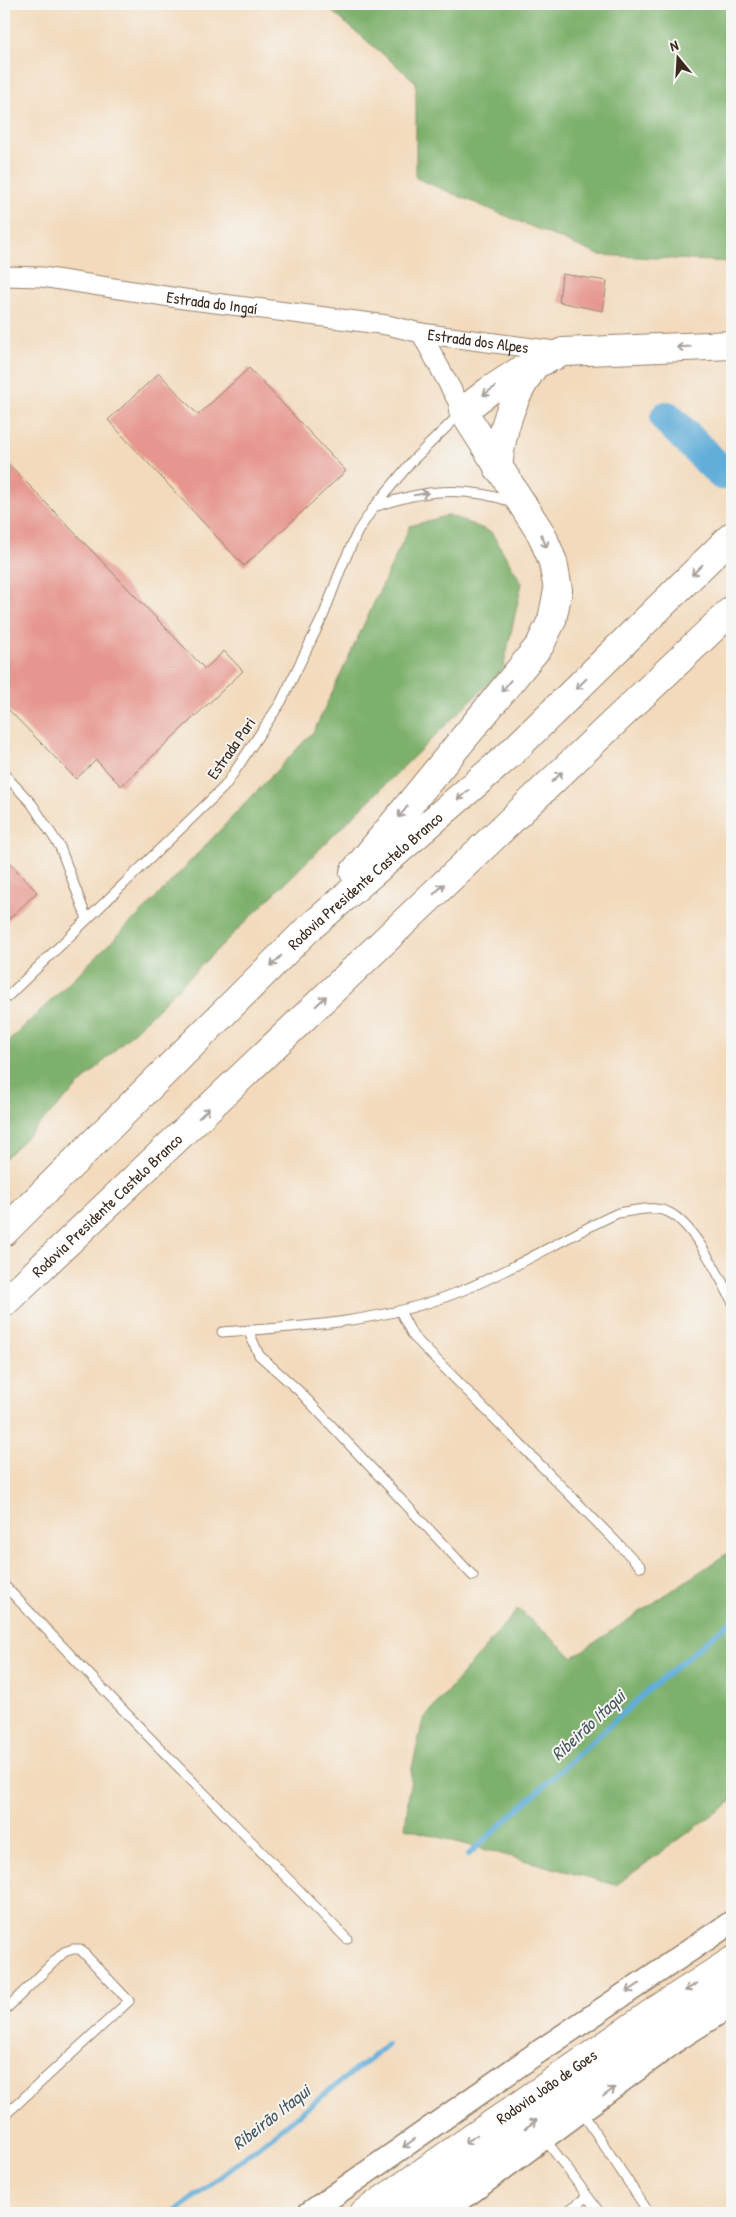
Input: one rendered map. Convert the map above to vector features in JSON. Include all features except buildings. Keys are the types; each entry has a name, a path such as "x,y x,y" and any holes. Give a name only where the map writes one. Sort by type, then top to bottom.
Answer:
{"highway":[{"path":"307,930 540,645 552,620 558,590 553,562 542,535 463,411 489,391 537,363 563,352 732,345"},
{"path":"498,468 500,443 506,416 518,389 537,363"},
{"name":"Rodovia Presidente Castelo Branco","path":"4,1232 307,930 510,754 732,536"},
{"name":"Rodovia Presidente Castelo Branco","path":"4,1303 732,610"},
{"name":"Rodovia João de Goes","path":"364,2213 658,2009 732,1961"},
{"name":"Rodovia João de Goes","path":"406,2213 687,2012 732,1984"}],"street":[{"name":"Estrada do Ingaí","path":"4,276 42,277 203,302 387,325 421,332"},
{"name":"Estrada dos Alpes","path":"421,332 563,352"},
{"name":"Estrada dos Alpes","path":"421,332 463,411"},
{"path":"309,2213 534,2055 732,1922"},
{"path":"443,2213 546,2139 680,2038 732,2005"}],"lane":[{"name":"Estrada Pari","path":"4,1000 224,786 281,702 324,614 342,566 358,531 374,507 412,461 463,411"},
{"path":"374,507 404,496 436,491 466,491 494,496 524,506"},
{"path":"4,774 32,804 60,847 87,919"},
{"path":"222,1332 348,1321 400,1310 461,1291 618,1213 647,1209 667,1211 683,1222 732,1301"},
{"path":"400,1310 413,1336 641,1567"},
{"path":"248,1330 259,1355 299,1391 472,1576"},
{"path":"4,1585 146,1735 347,1939"},
{"path":"4,2011 64,1952 73,1949 80,1949 129,2001 4,2116"},
{"path":"582,2112 649,2213"},
{"path":"546,2139 600,2213"},
{"path":"565,2213 587,2196"}],"green space":[{"path":"323,4 732,4 732,262 599,255 416,178 416,82"},
{"path":"449,515 491,532 522,583 503,669 4,1159 4,1046 146,908 314,731 410,526"},
{"path":"732,1550 732,1801 616,1885 405,1828 412,1768 423,1720 518,1609 573,1657"}],"waterway":[{"path":"667,418 722,473"},
{"name":"Ribeirão Itaqui","path":"468,1855 644,1694 732,1620"},
{"name":"Ribeirão Itaqui","path":"174,2213 387,2045"}]}
